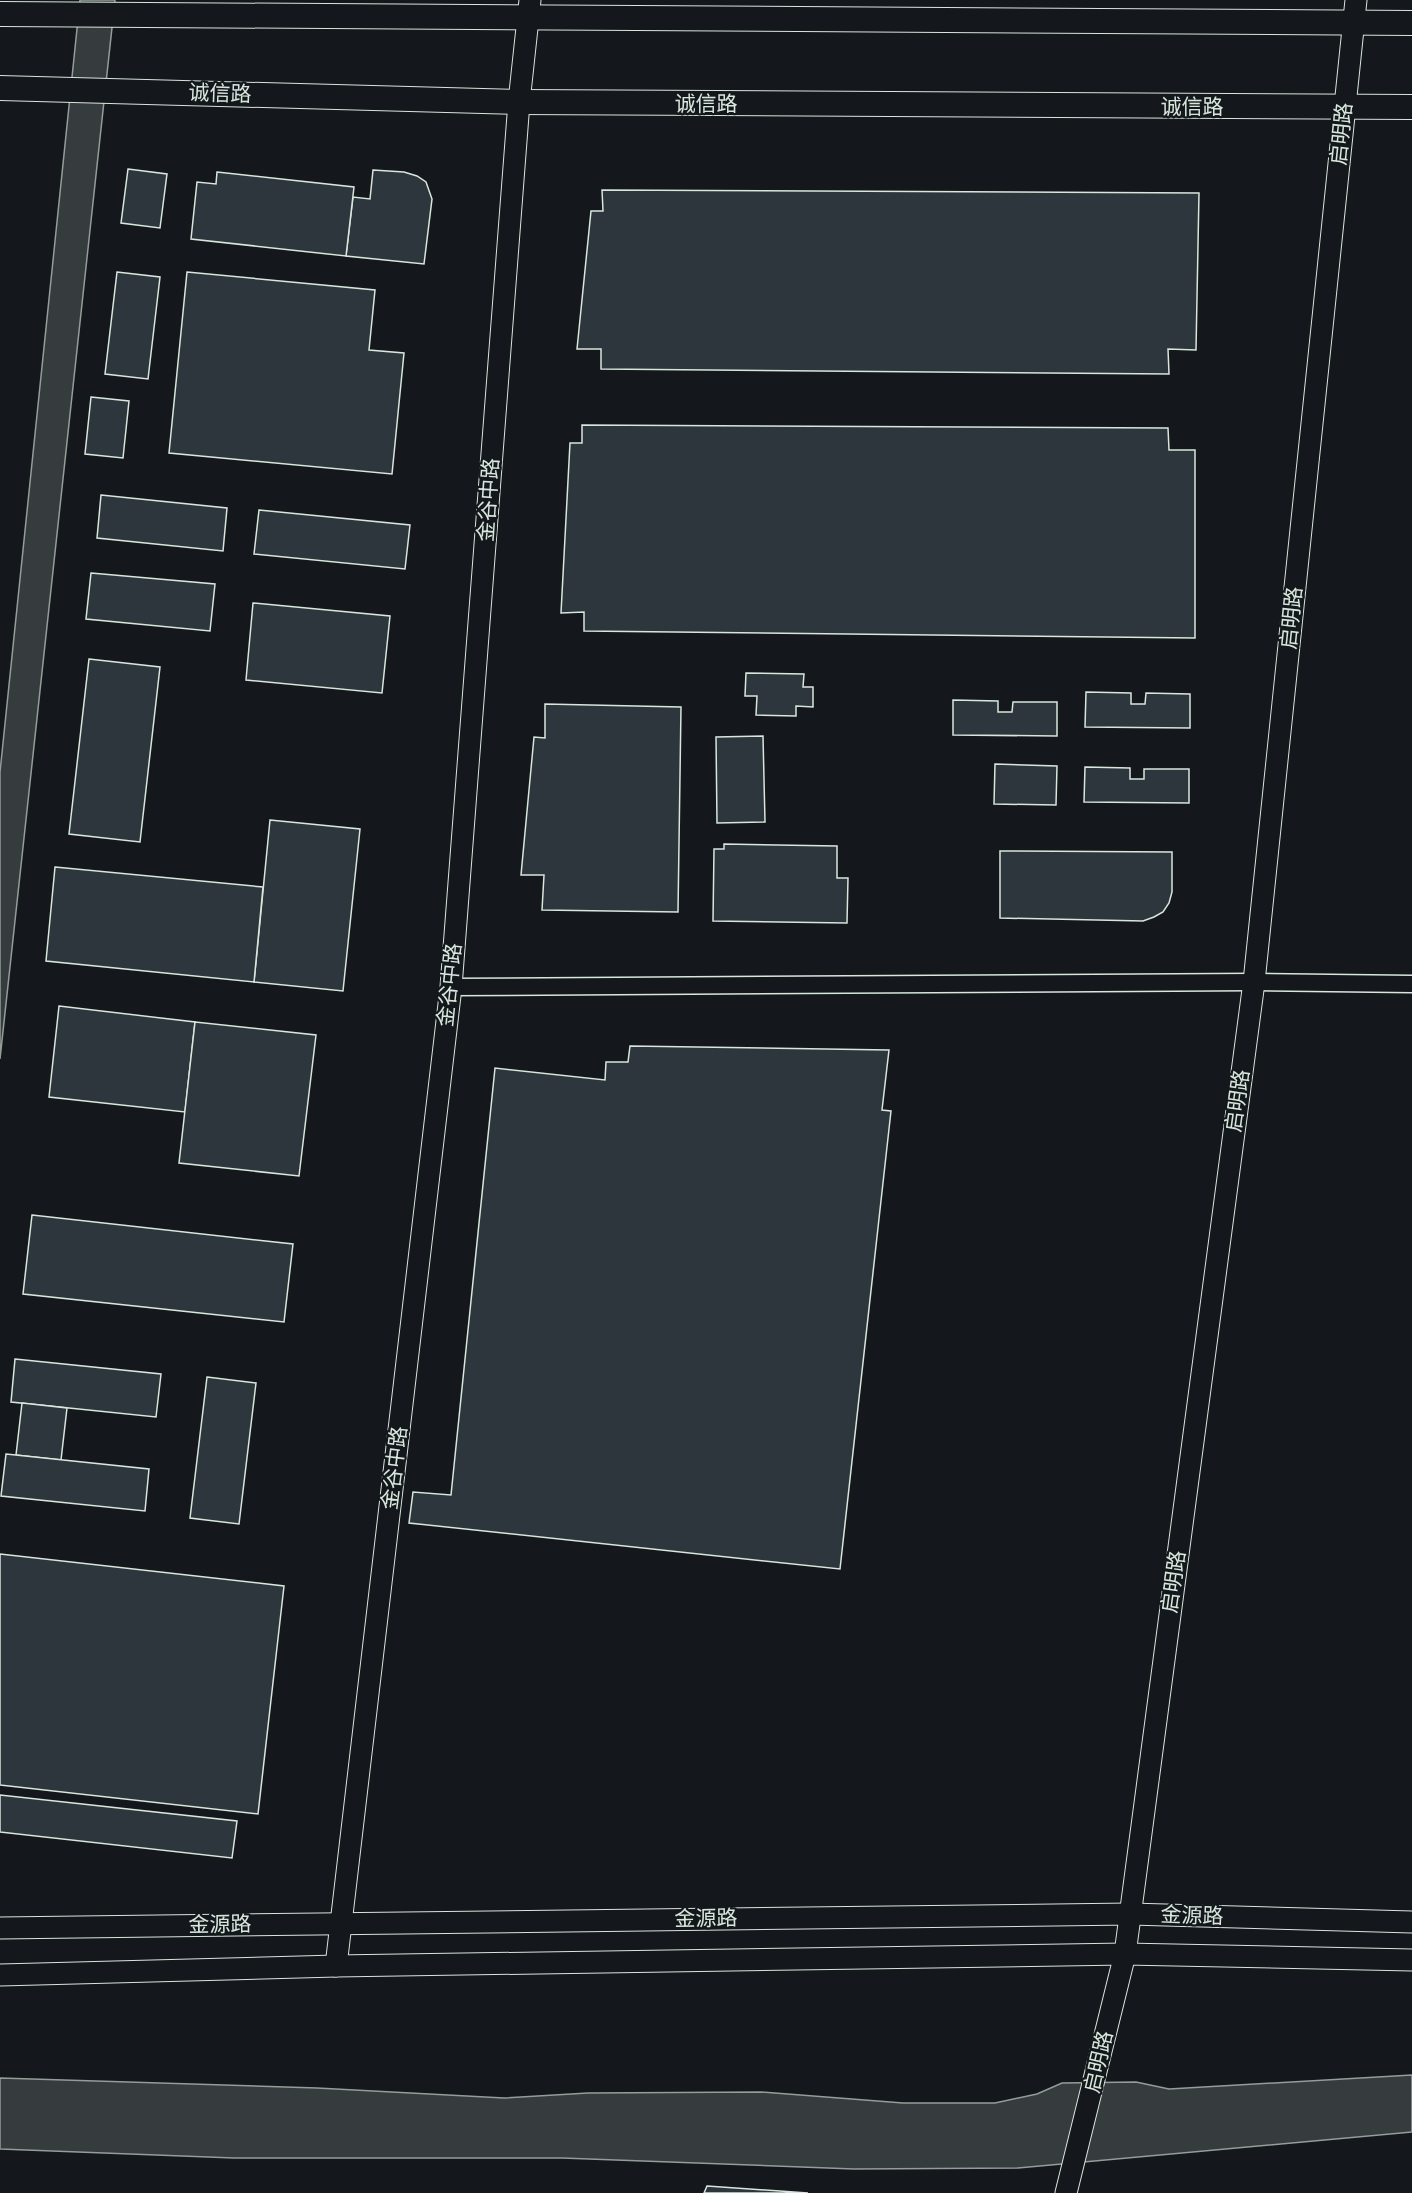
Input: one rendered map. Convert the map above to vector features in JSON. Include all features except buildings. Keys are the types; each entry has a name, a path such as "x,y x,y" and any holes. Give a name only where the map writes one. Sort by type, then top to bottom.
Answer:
{"main road":[{"path":"0,14 116,15 529,9 1355,11 1412,23"},
{"name":"诚信路","path":"0,88 519,102 1412,107"}],"street":[{"name":"金谷中路","path":"336,1966 451,987 519,102 529,9"},
{"name":"启明路","path":"1066,2193 1125,1954 1254,982 1355,11"},
{"path":"451,987 1254,982 1412,984"},
{"name":"金源路","path":"0,1928 1130,1914 1412,1922"},
{"name":"金源路","path":"0,1975 336,1966 1125,1954 1412,1960"}],"shaded area":[{"path":"80,0 115,0 0,1059 0,772"},
{"path":"1412,2075 1412,2132 1018,2168 854,2169 562,2158 234,2158 0,2149 0,2078 317,2088 504,2098 588,2093 761,2092 903,2103 995,2103 1037,2094 1062,2083 1136,2082 1169,2089"}]}
